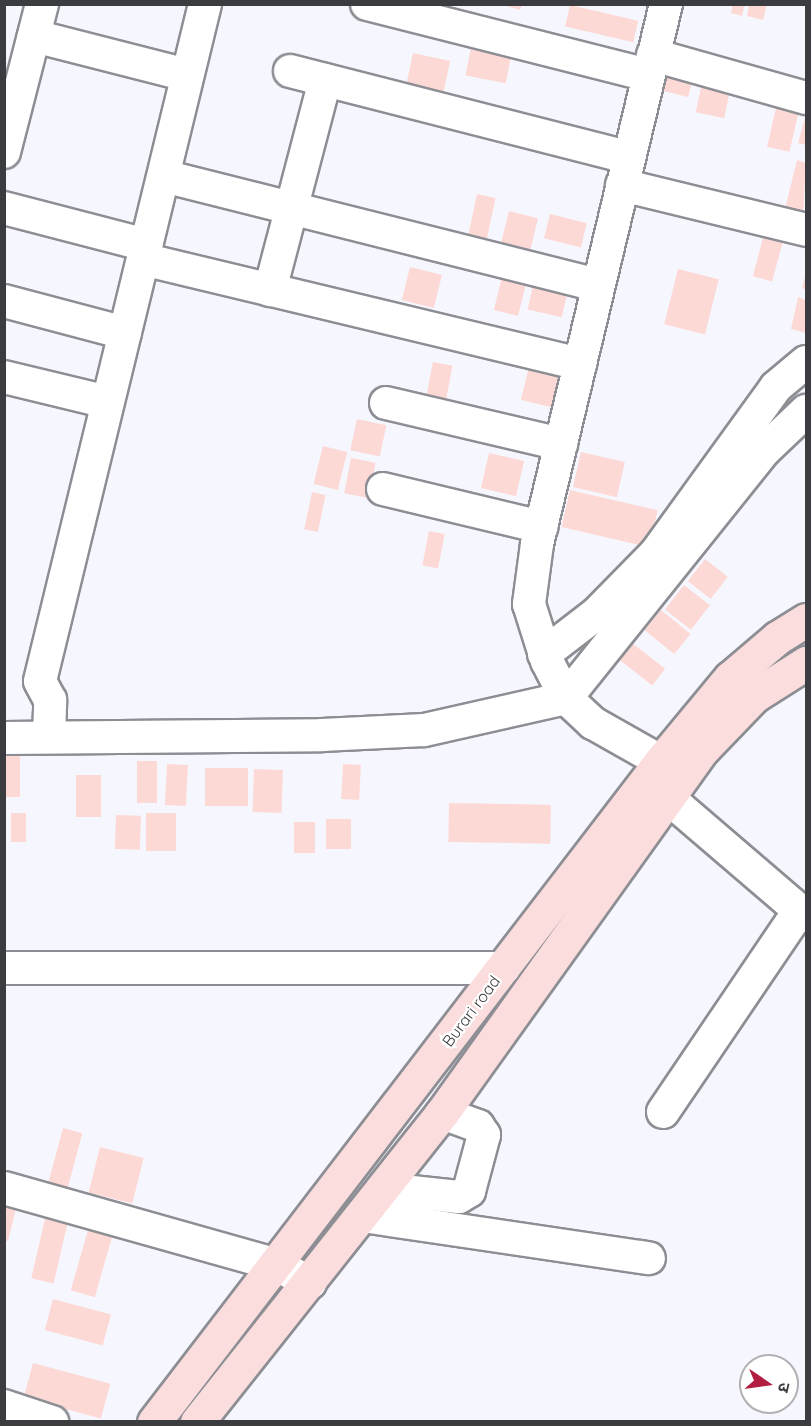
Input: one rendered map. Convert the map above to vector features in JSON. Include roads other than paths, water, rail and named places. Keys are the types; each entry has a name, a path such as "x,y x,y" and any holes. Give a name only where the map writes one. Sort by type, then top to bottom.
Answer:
{"main road":[{"name":"Burari road","path":"197,1422 310,1283 442,1113 671,778 730,678 777,639 807,620"},
{"name":"Burari road","path":"154,1422 504,968 671,778 702,750 754,696 807,663"}],"street":[{"path":"4,152 42,4"},
{"path":"50,717 205,4"},
{"path":"50,717 40,681 107,402 125,333 179,180 222,4"},
{"path":"367,4 807,98"},
{"path":"663,1112 803,913 671,778 593,723 554,673 529,604 541,527 666,4"},
{"path":"34,36 188,75"},
{"path":"290,71 625,171 807,230"},
{"path":"270,290 325,80"},
{"path":"179,180 598,285"},
{"path":"4,208 270,290 580,364"},
{"path":"4,301 125,333"},
{"path":"554,673 596,614 656,553 776,387 807,362"},
{"path":"4,377 107,402"},
{"path":"386,403 561,444"},
{"path":"4,738 50,717 322,735 424,730 554,673 765,450 807,411"},
{"path":"383,489 541,527"},
{"path":"4,968 504,968"},
{"path":"384,1189 459,1197 469,1191 484,1135 478,1126 442,1113"},
{"path":"4,1188 275,1264 310,1283"},
{"path":"363,1216 649,1258"},
{"path":"4,1406 52,1422"}]}
